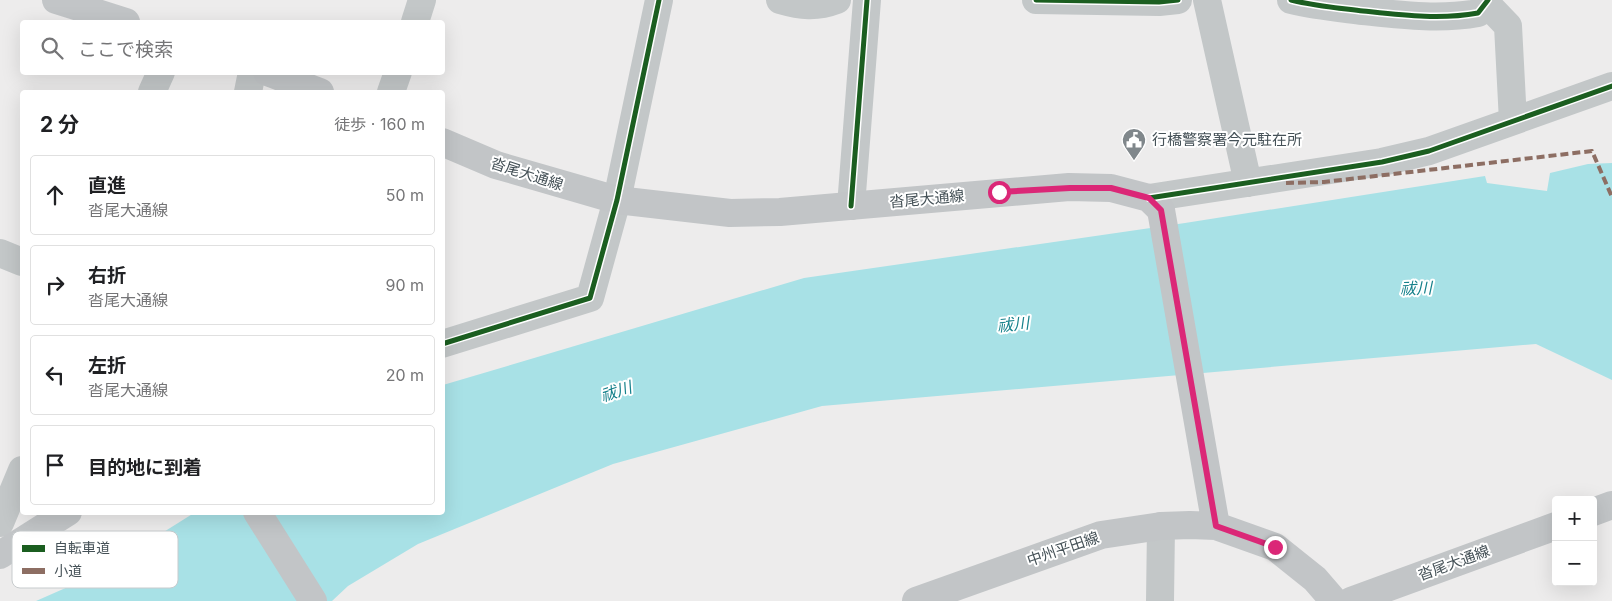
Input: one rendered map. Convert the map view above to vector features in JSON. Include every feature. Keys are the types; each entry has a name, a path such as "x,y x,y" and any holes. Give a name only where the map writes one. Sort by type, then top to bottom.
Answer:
{"main road":[{"path":"56,0 120,20"},
{"path":"275,75 315,90"},
{"name":"沓尾大通線","path":"445,143 496,166 617,200 730,213 780,212 1070,188 1111,188 1155,204"},
{"path":"1155,204 1216,526 1275,547 1316,579 1334,601"},
{"path":"1597,511 1612,505"},
{"path":"38,531 63,515"},
{"path":"259,515 313,601"},
{"name":"中州平田線","path":"916,601 1101,535 1162,526 1216,526"},
{"name":"沓尾大通線","path":"1351,601 1552,527"},
{"path":"0,555 12,547"}],"street":[{"path":"415,20 422,0"},
{"path":"445,343 590,298 617,200 659,0"},
{"path":"780,0 802,6 821,6 837,0"},
{"path":"851,206 867,0"},
{"path":"1036,0 1159,2 1178,0"},
{"path":"1208,0 1248,183"},
{"path":"1291,0 1310,5 1407,15 1450,16 1478,13 1487,2 1508,26 1512,122"},
{"path":"153,90 160,75"},
{"path":"248,90 251,75"},
{"path":"392,90 397,75"},
{"path":"1155,204 1248,183 1382,162 1429,150 1512,122 1611,84"},
{"path":"0,252 20,261"},
{"path":"0,523 20,475"},
{"path":"1160,601 1162,526"}],"water":[{"name":"祓川","path":"1612,163 1612,380 1536,344 822,406 613,464 418,544 348,586 332,601 36,601 66,588 178,588 178,531 165,531 191,515 445,515 445,384 804,278 1185,223 1485,176 1487,183 1547,191 1550,173 1588,164"}],"marked path":[{"path":"1286,183 1324,182 1592,151 1612,197"}],"cycle path":[{"path":"445,343 590,298 617,200 659,0"},
{"path":"851,206 867,0"},
{"path":"1036,0 1159,2 1178,0"},
{"path":"1291,0 1363,11 1435,16 1478,13 1488,0"},
{"path":"1149,198 1382,162 1429,151 1612,86"}],"place":[{"name":"行橋警察署今元駐在所","path":"1134,161"}],"route":[{"path":"999,192 1111,188 1149,198 1161,210 1216,526 1275,547"}]}
